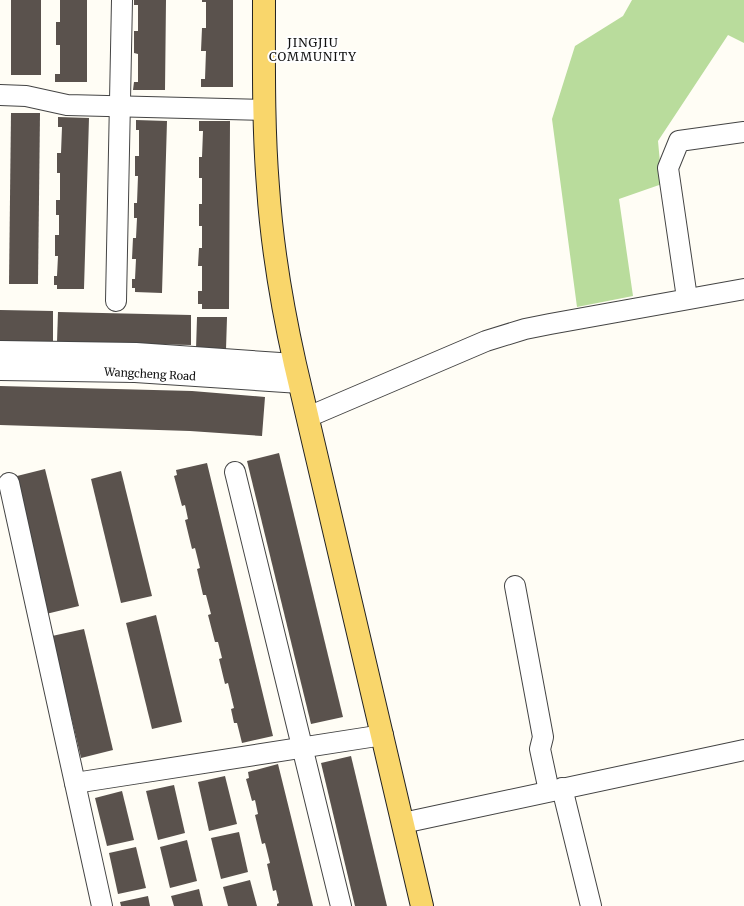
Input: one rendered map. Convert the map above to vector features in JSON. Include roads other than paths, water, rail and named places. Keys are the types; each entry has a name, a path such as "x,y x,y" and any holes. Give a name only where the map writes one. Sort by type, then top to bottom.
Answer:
{"main road":[{"path":"264,0 266,157 272,226 284,312 297,374 422,906"}],"street":[{"path":"116,301 122,0"},
{"path":"0,95 26,96 67,105 265,110"},
{"path":"687,298 668,168 679,141 744,132"},
{"path":"308,417 505,334 687,298 744,289"},
{"name":"Wangcheng Road","path":"0,351 136,353 297,374"},
{"name":"Wangcheng Road","path":"0,370 297,374"},
{"path":"235,472 341,906"},
{"path":"8,483 102,906"},
{"path":"515,586 543,737 540,749 556,790 591,906"},
{"path":"75,783 383,735"},
{"path":"403,823 744,750"}],"district":[{"name":"JINGJIU COMMUNITY","path":"313,50"}]}
